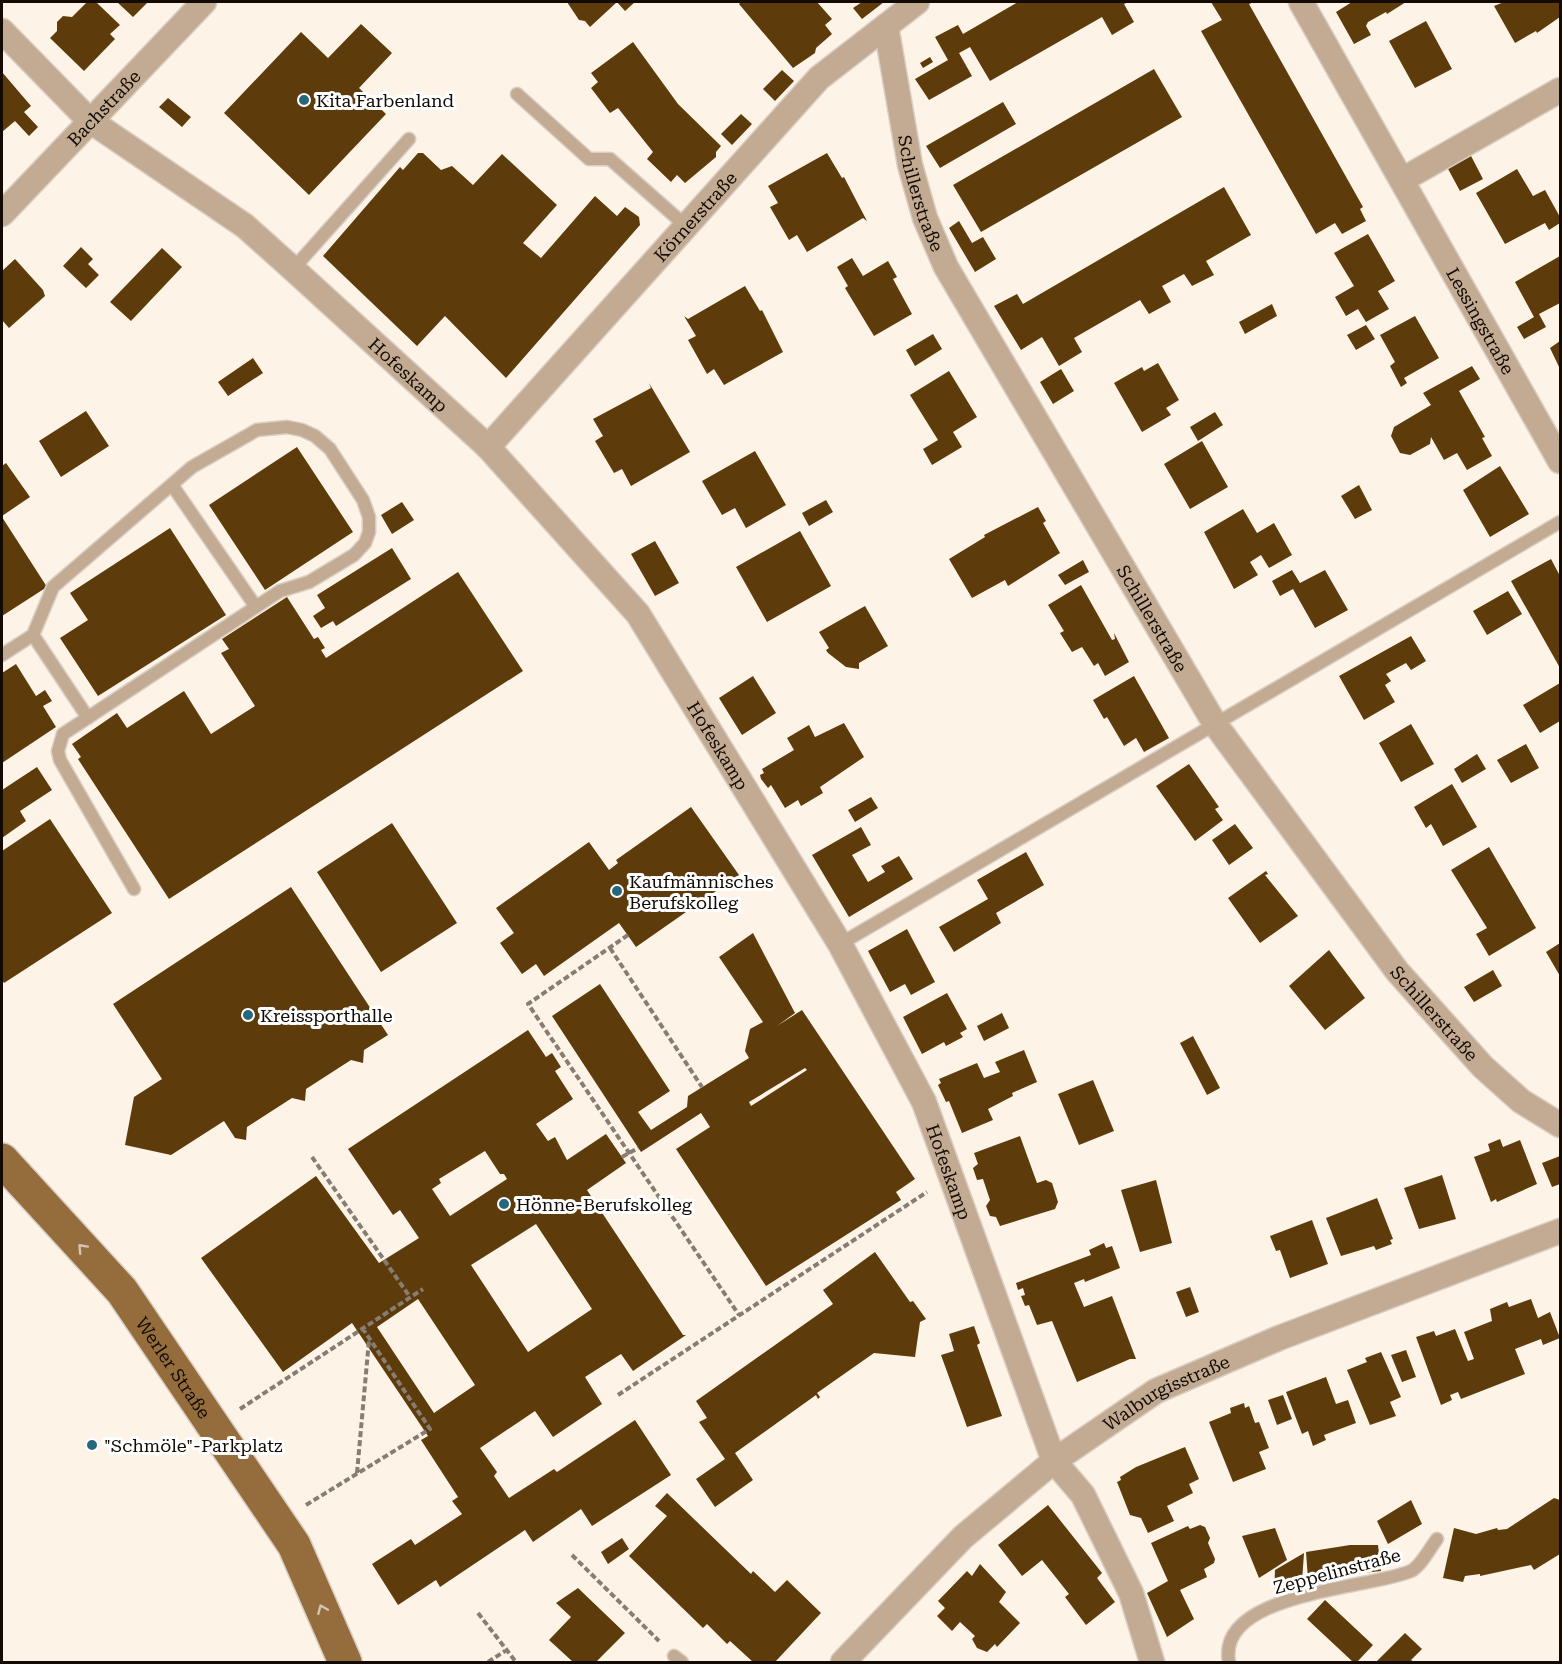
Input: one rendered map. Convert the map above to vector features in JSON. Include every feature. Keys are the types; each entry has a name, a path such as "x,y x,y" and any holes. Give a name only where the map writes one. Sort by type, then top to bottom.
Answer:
{"main road":[{"name":"Werler Straße","path":"2,1160 122,1291 294,1545 345,1662"}],"street":[{"name":"Bachstraße","path":"2,214 89,120 204,2"},
{"name":"Körnerstraße","path":"488,447 819,78 917,2"},
{"name":"Lessingstraße","path":"1302,2 1560,461"},
{"name":"Schillerstraße","path":"886,26 910,165 925,219 946,267 1215,724 1397,970 1484,1067 1521,1101 1560,1125"},
{"name":"Hofeskamp","path":"2,31 89,120 245,226 488,447 638,614 840,944 924,1102 1054,1461 1083,1495 1131,1593 1152,1662"},
{"path":"1402,180 1560,90"},
{"name":"Walburgisstraße","path":"843,1662 963,1537 1054,1461 1156,1390 1279,1338 1560,1231"}],"lane":[{"path":"517,94 589,159 610,159 686,226"},
{"path":"293,269 409,139"},
{"path":"2,655 33,635 53,587 192,467 257,430 272,428 302,430 315,436 330,449 363,500 369,517 365,543 354,555 309,582 280,591 63,734 58,751 65,768 134,889"},
{"path":"172,485 256,608"},
{"path":"840,944 1560,522"},
{"path":"33,635 88,718"},
{"name":"Zeppelinstraße","path":"1229,1662 1227,1653 1237,1629 1272,1606 1309,1593 1387,1579 1414,1570 1437,1539"}],"path":[{"path":"628,935 528,1004 631,1152 739,1315"},
{"path":"610,948 702,1087"},
{"path":"622,1158 638,1148"},
{"path":"312,1157 411,1297"},
{"path":"618,1395 951,1177"},
{"path":"214,1427 423,1289"},
{"path":"279,1522 430,1429 363,1329"},
{"path":"357,1474 369,1338"},
{"path":"572,1555 678,1659"},
{"path":"478,1613 505,1651 516,1662"},
{"path":"488,1662 505,1651"}],"building":[{"path":"87,2 96,2 120,25 110,34 115,39 84,71 50,38 57,31 57,22 63,16 72,17"},
{"path":"117,2 148,2 133,17"},
{"path":"567,2 617,2 590,27 585,21 579,20"},
{"path":"617,2 635,2 625,11"},
{"path":"741,2 817,2 832,19 825,25 832,34 816,48 815,53 793,68 739,4"},
{"path":"862,2 884,2 862,19 853,8"},
{"path":"1018,2 1128,2 1124,4 1134,22 1112,35 1102,17 990,81 970,47 959,53 972,76 929,100 915,79 948,60 935,37 958,25 963,34"},
{"path":"1211,2 1254,2 1249,4 1363,207 1360,209 1366,221 1342,234 1335,223 1316,234 1201,31 1222,20"},
{"path":"1352,2 1406,2 1368,22 1366,26 1371,35 1354,44 1336,12"},
{"path":"1504,2 1560,2 1560,17 1537,33 1536,31 1515,43 1494,6"},
{"path":"1426,21 1452,69 1415,88 1389,41"},
{"name":"Kita Farbenland","path":"361,24 392,53 359,88 386,114 309,195 224,113 301,32 328,58"},
{"path":"633,42 678,104 721,146 716,152 716,157 685,183 677,175 671,182 647,159 653,152 618,108 610,113 591,88 598,82 591,73"},
{"path":"930,57 933,62 923,68 920,63"},
{"path":"1154,69 1182,117 981,232 953,185"},
{"path":"782,70 794,81 775,101 763,89"},
{"path":"2,72 31,106 24,112 38,127 29,136 15,121 2,132"},
{"path":"168,98 191,117 182,127 159,107"},
{"path":"1003,102 1016,124 940,168 926,146"},
{"path":"741,114 752,124 732,145 721,134"},
{"path":"418,153 423,153 441,170 452,166 473,185 502,154 557,205 523,243 541,258 595,196 617,216 625,207 639,217 640,225 506,378 445,316 417,346 323,256 400,167 403,170"},
{"path":"827,153 842,178 844,177 867,221 863,218 807,252 797,235 789,240 770,207 778,203 768,186"},
{"path":"1470,154 1483,179 1460,191 1447,167"},
{"path":"1517,169 1533,196 1545,190 1560,217 1560,223 1549,230 1545,223 1505,244 1476,193"},
{"path":"1224,187 1251,235 1206,261 1214,275 1192,286 1184,274 1162,286 1171,302 1149,314 1140,300 1074,338 1082,352 1059,366 1042,337 1021,350 994,306 1017,294 1023,304"},
{"path":"959,221 972,243 983,237 996,259 975,272 949,228"},
{"path":"1368,234 1395,281 1378,291 1389,309 1366,322 1358,309 1346,316 1335,297 1354,286 1334,253"},
{"path":"81,247 93,259 88,264 99,275 86,288 63,266"},
{"path":"162,248 182,267 131,321 110,302"},
{"path":"1560,256 1560,303 1539,314 1546,327 1524,339 1517,327 1534,317 1515,282"},
{"path":"852,258 863,276 888,261 897,277 893,279 912,314 874,336 845,288 848,286 837,267"},
{"path":"15,259 43,290 45,296 9,328 2,320 2,271"},
{"path":"745,286 760,311 762,310 783,352 724,385 714,369 707,374 688,340 696,336 684,316 688,319"},
{"path":"1272,304 1277,316 1245,334 1239,322"},
{"path":"1415,316 1439,358 1404,378 1407,383 1401,387 1390,366 1395,362 1380,335"},
{"path":"1366,325 1375,339 1356,350 1347,335"},
{"path":"933,334 942,349 915,366 906,350"},
{"path":"1560,341 1560,369 1550,348"},
{"path":"253,358 263,373 228,396 218,382"},
{"path":"1158,363 1179,400 1166,408 1171,415 1142,432 1114,383 1142,367 1144,371"},
{"path":"1472,366 1480,379 1459,391 1485,437 1482,438 1492,456 1467,470 1457,453 1444,460 1431,437 1430,444 1410,455 1400,453 1391,436 1394,427 1431,405 1423,393"},
{"path":"1061,369 1074,391 1053,404 1040,382"},
{"path":"949,371 977,417 953,432 962,447 932,465 923,449 938,440 910,395"},
{"path":"649,383 690,452 631,486 622,469 614,473 595,441 603,436 593,419 651,388"},
{"path":"86,411 109,446 61,477 39,441"},
{"path":"1215,412 1223,425 1198,441 1190,427"},
{"path":"1202,441 1228,487 1190,509 1164,464"},
{"path":"297,447 353,532 265,590 209,505"},
{"path":"755,451 786,505 746,528 735,508 722,515 702,481"},
{"path":"6,463 30,497 2,516 2,466"},
{"path":"1500,466 1529,514 1490,537 1463,490"},
{"path":"1359,485 1372,510 1355,519 1341,496"},
{"path":"826,500 833,512 809,526 802,513"},
{"path":"402,502 414,520 392,534 381,515"},
{"path":"1038,507 1046,521 1043,523 1060,553 1008,586 1005,580 972,598 949,559 985,537 984,535"},
{"path":"1243,509 1257,533 1274,523 1292,555 1269,568 1261,555 1250,562 1258,575 1234,589 1204,532"},
{"path":"2,517 47,587 2,616"},
{"path":"170,528 226,615 98,696 60,638 88,620 70,593"},
{"path":"800,531 831,586 767,622 736,567"},
{"path":"655,541 679,583 655,596 631,554"},
{"path":"392,548 411,579 336,626 333,621 321,628 313,616 325,608 317,595"},
{"path":"1551,559 1560,576 1560,668 1511,581"},
{"path":"1083,560 1089,572 1065,585 1058,575"},
{"path":"1292,570 1300,583 1325,570 1348,610 1315,628 1293,589 1280,596 1272,581"},
{"path":"458,572 523,671 169,899 78,759 81,757 72,744 117,713 127,728 184,691 211,734 255,706 221,653 229,649 222,639 287,597 314,639 318,637 325,648 321,650 326,658"},
{"path":"1081,585 1112,640 1115,639 1114,633 1129,662 1105,676 1098,663 1094,666 1082,647 1072,652 1060,633 1064,631 1048,605"},
{"path":"1508,591 1522,614 1487,635 1473,611"},
{"path":"865,606 888,646 859,663 859,669 846,667 828,653 826,650 829,648 819,632"},
{"path":"1411,636 1426,661 1411,670 1406,663 1386,674 1391,681 1385,685 1395,702 1364,720 1339,676"},
{"path":"16,664 36,696 45,690 52,701 43,706 56,727 2,763 2,673"},
{"path":"753,676 776,713 742,735 719,698"},
{"path":"1134,676 1169,738 1144,752 1136,738 1124,746 1107,717 1104,719 1093,700"},
{"path":"1560,683 1560,721 1540,733 1523,705"},
{"path":"844,723 864,757 820,787 823,793 801,806 798,800 785,808 771,785 768,788 761,779 760,775 764,773 762,769 794,750 787,738 809,725 815,737"},
{"path":"1411,724 1434,764 1401,782 1379,743"},
{"path":"1526,744 1539,768 1511,783 1497,760"},
{"path":"1477,754 1486,769 1462,783 1454,769"},
{"path":"1189,764 1219,807 1215,809 1223,820 1195,841 1156,786"},
{"path":"37,767 52,790 20,811 26,821 2,838 2,790"},
{"path":"1452,784 1477,827 1443,846 1431,824 1426,828 1414,807"},
{"path":"871,797 878,808 855,822 848,810"},
{"name":"Kaufmännisches Berufskolleg","path":"691,807 739,875 636,947 619,923 544,976 536,964 522,974 500,943 514,933 496,908 589,842 609,870 618,863 616,860"},
{"path":"50,819 112,913 4,983 2,980 2,851"},
{"path":"392,823 457,923 381,972 317,872"},
{"path":"1235,824 1253,848 1229,865 1212,840"},
{"path":"861,827 871,845 852,855 868,882 885,872 881,866 899,856 913,879 849,917 812,855"},
{"path":"1489,847 1536,928 1489,956 1476,934 1487,928 1451,870"},
{"path":"1026,852 1044,885 996,913 1001,923 954,952 939,927 988,899 977,880"},
{"path":"1266,871 1268,874 1265,875 1298,916 1260,943 1228,898"},
{"name":"Kreissporthalle","path":"291,887 388,1035 364,1050 363,1063 351,1060 306,1089 305,1101 292,1098 247,1127 246,1140 235,1138 224,1121 171,1155 125,1145 134,1097 162,1079 113,1004"},
{"path":"907,929 935,982 911,995 905,984 890,992 868,951"},
{"path":"753,933 795,1013 777,1026 802,1010 915,1179 896,1192 901,1200 766,1286 676,1149 710,1127 701,1113 641,1152 552,1016 600,984 670,1091 638,1112 651,1130 687,1107 688,1096 749,1058 745,1051 750,1029 763,1022 719,957","holes":["805,1068 807,1070 751,1106 749,1102"]},
{"path":"1560,943 1560,976 1546,952"},
{"path":"1329,950 1365,998 1325,1030 1289,986"},
{"path":"1493,970 1502,986 1474,1002 1464,987"},
{"path":"947,993 967,1029 960,1033 963,1037 946,1046 944,1042 922,1054 903,1017"},
{"path":"1002,1013 1009,1028 984,1041 977,1026"},
{"path":"528,1030 546,1057 552,1053 561,1067 555,1071 573,1099 536,1124 548,1141 555,1137 567,1160 606,1134 626,1163 587,1190 683,1335 686,1335 633,1371 621,1354 585,1377 602,1404 553,1437 535,1411 480,1448 497,1472 494,1476 509,1498 554,1469 557,1472 635,1420 671,1475 592,1526 581,1509 533,1542 525,1530 440,1587 436,1580 398,1605 372,1564 411,1539 415,1545 462,1514 452,1501 458,1497 421,1440 428,1436 352,1323 283,1372 201,1258 316,1176 379,1263 419,1238 400,1210 393,1215 348,1149","holes":["485,1151 500,1174 504,1174 507,1179 450,1216 432,1189 441,1183 439,1179","536,1224 592,1309 528,1352 471,1265","418,1299 475,1385 434,1413 377,1327"]},
{"path":"1193,1036 1220,1088 1207,1095 1180,1043"},
{"path":"1024,1050 1037,1082 1012,1093 1013,1096 988,1109 993,1120 962,1133 949,1101 946,1102 938,1085 941,1083 939,1079 977,1063 984,1078 1000,1072 995,1062"},
{"path":"1093,1080 1114,1131 1079,1145 1058,1094"},
{"path":"1020,1136 1037,1183 1046,1180 1052,1183 1058,1202 1055,1209 1000,1226 996,1217 990,1216 986,1206 990,1200 983,1179 977,1180 973,1168 978,1164 974,1153"},
{"path":"1500,1139 1503,1147 1520,1140 1537,1184 1497,1202 1496,1199 1491,1202 1474,1157 1490,1151 1488,1144"},
{"path":"1560,1156 1560,1184 1552,1187 1542,1163"},
{"path":"1442,1175 1456,1219 1419,1229 1404,1188"},
{"path":"1156,1180 1172,1243 1140,1252 1121,1190"},
{"path":"1377,1198 1393,1239 1390,1240 1392,1244 1376,1250 1374,1246 1341,1256 1326,1218"},
{"path":"1312,1220 1328,1264 1290,1278 1280,1250 1276,1251 1270,1236"},
{"path":"1104,1243 1106,1248 1112,1246 1120,1268 1085,1282 1084,1279 1074,1283 1084,1307 1112,1296 1136,1359 1130,1359 1077,1382 1052,1321 1037,1325 1029,1305 1025,1306 1021,1296 1025,1295 1023,1288 1018,1290 1016,1283 1091,1255 1089,1250"},
{"path":"875,1252 910,1302 913,1301 926,1319 920,1322 915,1357 874,1353 817,1393 820,1397 818,1399 816,1395 735,1453 753,1480 715,1507 696,1479 725,1459 699,1422 707,1418 696,1401 833,1304 823,1290"},
{"path":"1190,1287 1199,1312 1186,1317 1176,1292"},
{"path":"1531,1299 1538,1318 1550,1312 1560,1338 1543,1345 1541,1339 1515,1349 1525,1374 1461,1399 1458,1392 1450,1395 1452,1400 1441,1405 1416,1337 1434,1331 1436,1336 1455,1329 1468,1361 1474,1359 1464,1332 1492,1321 1490,1309 1507,1302 1509,1307"},
{"path":"974,1326 980,1343 977,1345 1002,1416 967,1427 941,1355 954,1351 949,1334"},
{"path":"1406,1350 1416,1377 1402,1382 1391,1355"},
{"path":"1381,1352 1401,1397 1390,1402 1396,1416 1370,1425 1347,1370 1367,1362 1365,1358"},
{"path":"1326,1377 1336,1404 1348,1400 1356,1423 1324,1435 1326,1440 1313,1446 1308,1431 1302,1434 1286,1392"},
{"path":"1283,1395 1292,1419 1277,1425 1268,1400"},
{"path":"1244,1403 1245,1408 1249,1406 1255,1423 1259,1422 1269,1448 1259,1452 1266,1469 1233,1482 1209,1422 1231,1413 1230,1408"},
{"path":"1185,1447 1199,1479 1189,1484 1193,1493 1167,1506 1174,1521 1148,1533 1141,1518 1130,1515 1117,1482 1121,1480 1120,1477 1136,1467"},
{"path":"667,1493 751,1574 753,1571 775,1592 787,1580 821,1613 775,1662 753,1662 730,1641 727,1644 707,1624 703,1628 629,1556 667,1516 655,1506"},
{"path":"1554,1498 1560,1500 1560,1554 1534,1570 1531,1565 1480,1576 1480,1574 1465,1576 1463,1582 1443,1578 1454,1528 1476,1534 1497,1528 1498,1530 1507,1529"},
{"path":"1411,1500 1422,1524 1388,1544 1377,1521"},
{"path":"1048,1505 1102,1573 1097,1578 1115,1602 1086,1625 1065,1597 1069,1594 1042,1560 1022,1576 998,1545"},
{"path":"1200,1525 1205,1527 1210,1538 1208,1543 1215,1559 1214,1563 1204,1569 1207,1577 1180,1590 1194,1619 1167,1637 1147,1593 1168,1581 1151,1543 1188,1526 1190,1529"},
{"path":"1275,1528 1287,1560 1259,1578 1242,1536"},
{"path":"622,1538 629,1549 608,1564 601,1552"},
{"path":"1350,1545 1378,1545 1381,1571 1308,1579 1306,1552"},
{"path":"1304,1553 1302,1582 1274,1596 1275,1570"},
{"path":"980,1564 1006,1592 999,1602 1020,1623 997,1647 995,1644 987,1652 977,1648 972,1639 975,1636 960,1622 952,1631 937,1616 945,1608 938,1601 967,1571 972,1576"},
{"path":"578,1588 625,1633 596,1662 573,1662 549,1640 571,1617 556,1603"},
{"path":"1325,1600 1373,1645 1357,1662 1353,1662 1307,1619"},
{"path":"1405,1633 1422,1649 1411,1660 1414,1662 1376,1662"}],"place":[{"name":"Kita Farbenland","path":"304,100"},
{"name":"Kaufmännisches Berufskolleg","path":"617,891"},
{"name":"Kreissporthalle","path":"248,1015"},
{"name":"Hönne-Berufskolleg","path":"504,1204"},
{"name":"\"Schmöle\"-Parkplatz","path":"92,1445"}]}
